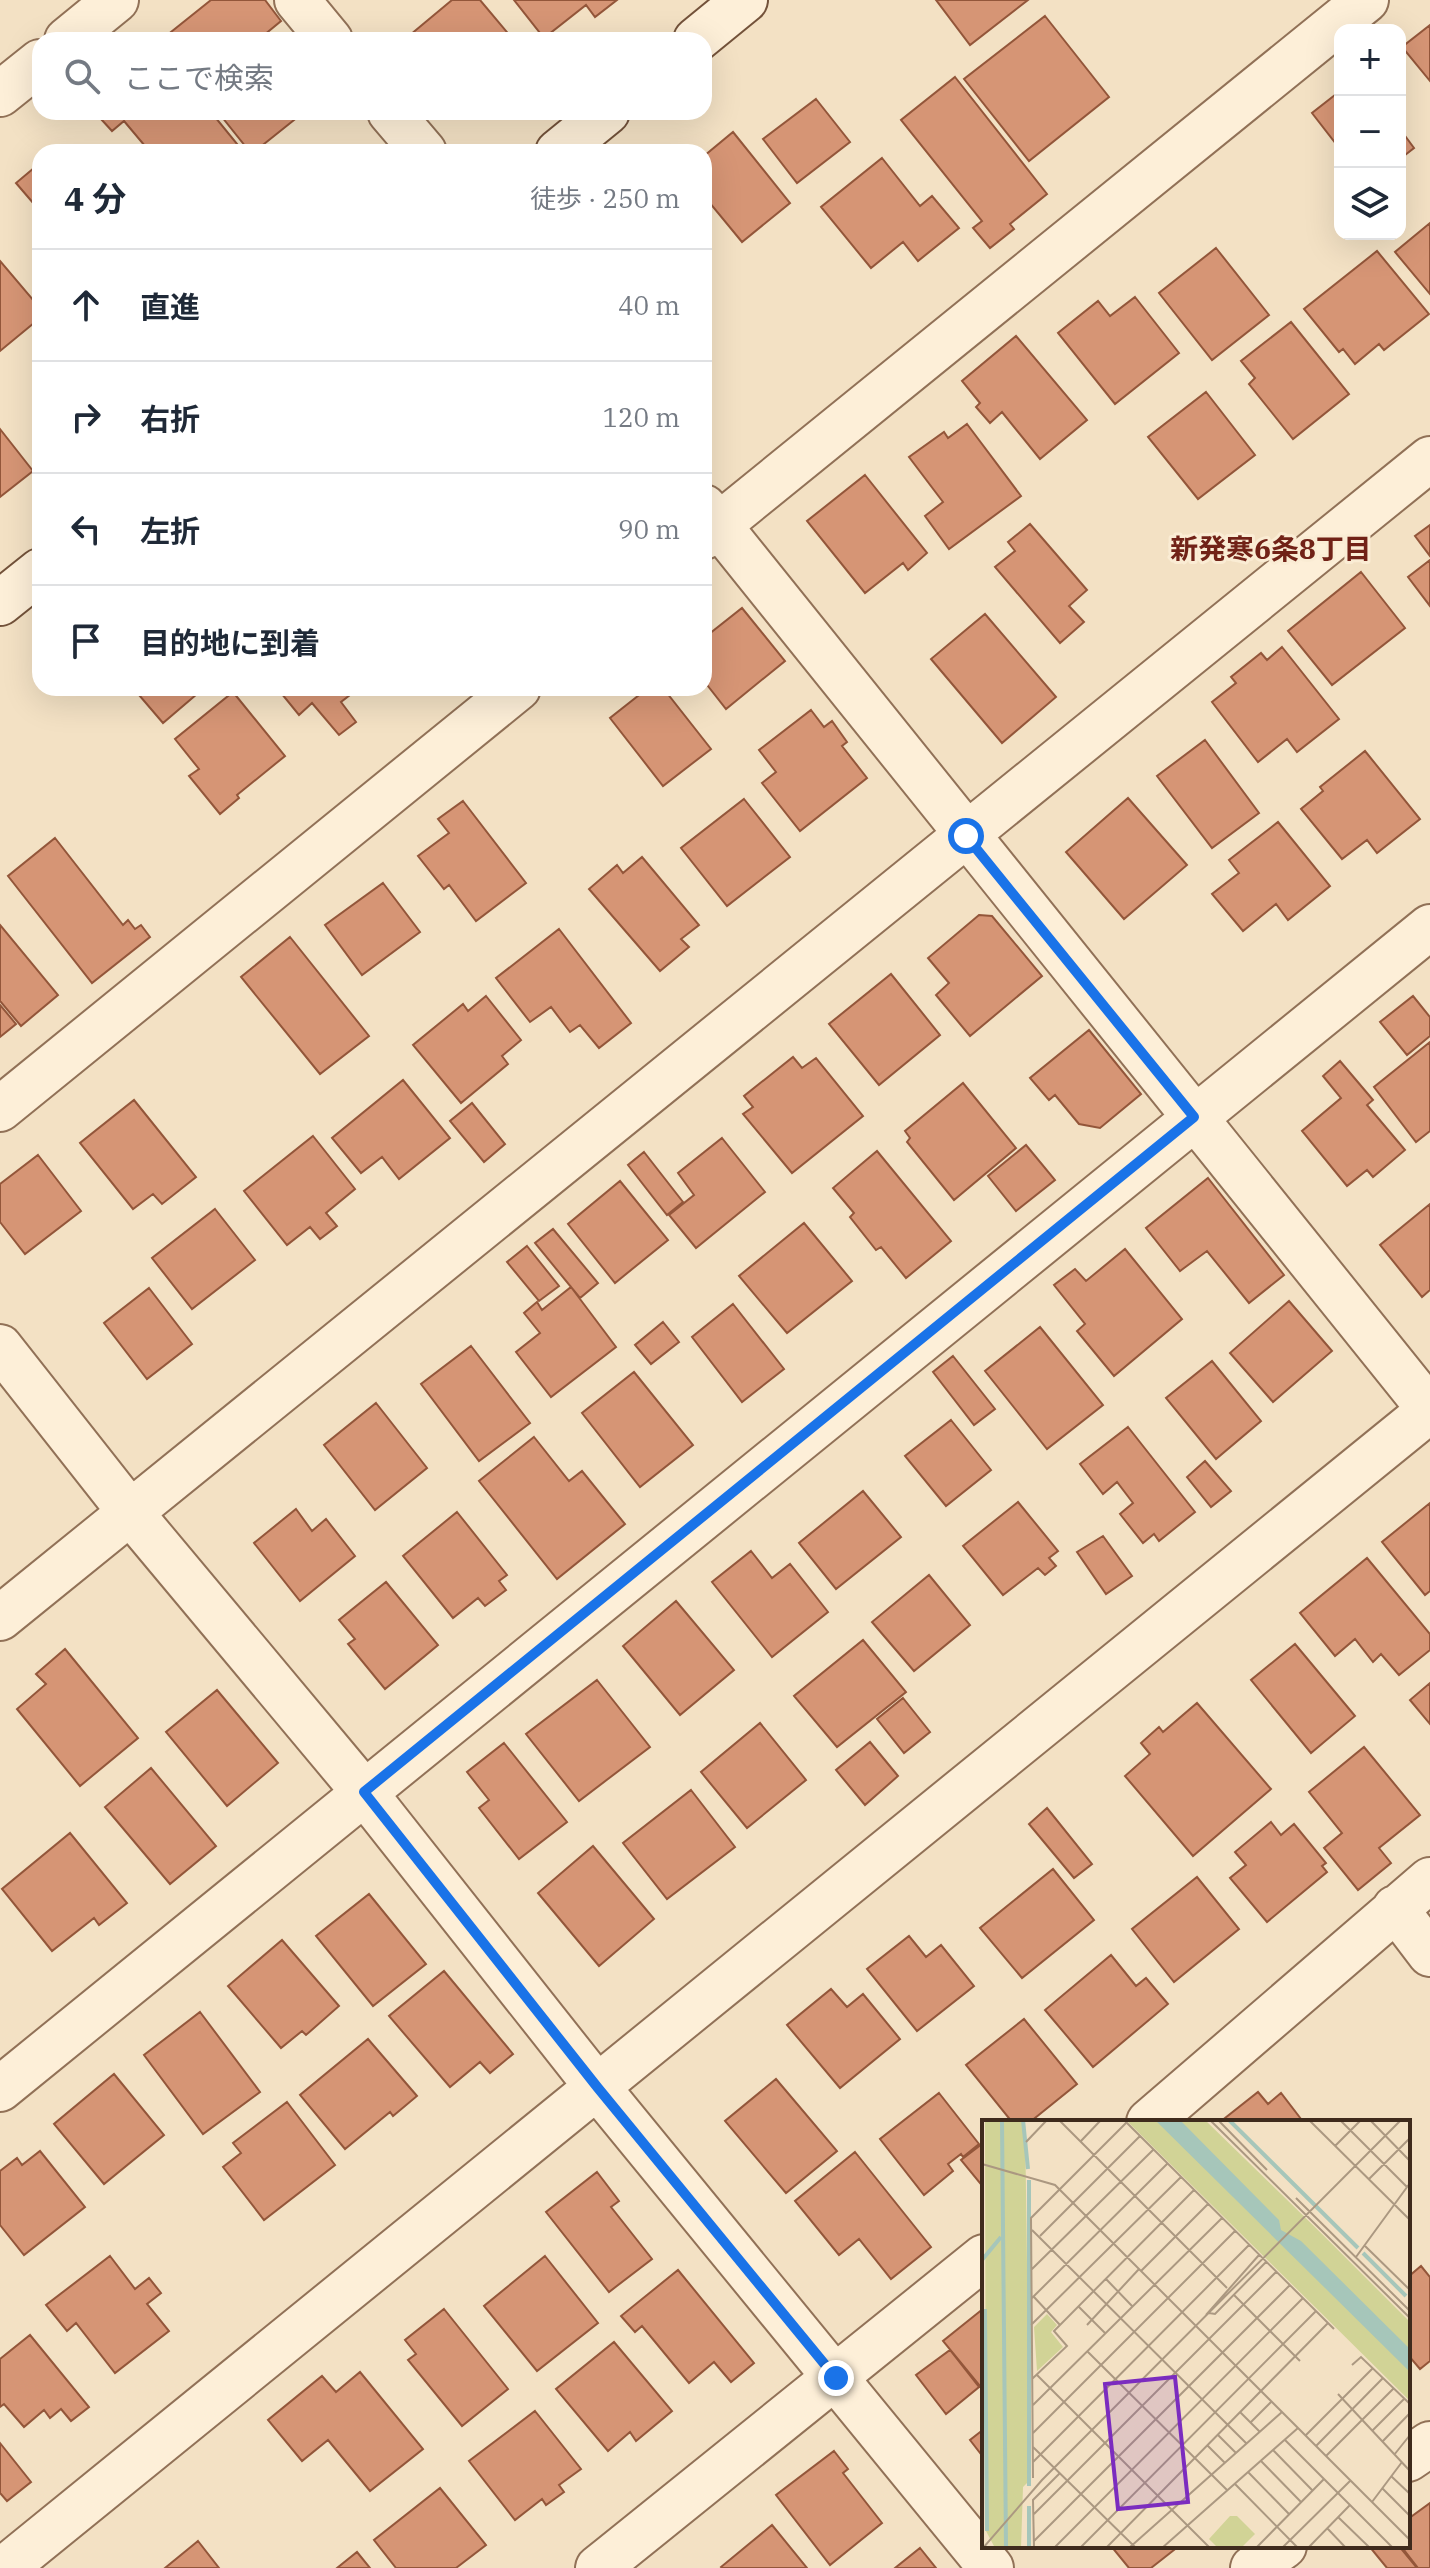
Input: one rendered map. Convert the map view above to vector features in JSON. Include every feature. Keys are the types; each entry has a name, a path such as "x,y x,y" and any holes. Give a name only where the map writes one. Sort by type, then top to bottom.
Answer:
{"street":[{"path":"77,32 116,0"},
{"path":"297,0 323,32"},
{"path":"706,32 745,0"},
{"path":"712,521 1366,0"},
{"path":"0,94 32,68"},
{"path":"397,120 417,144"},
{"path":"568,144 597,120"},
{"path":"0,1618 1430,459"},
{"path":"5,2568 1430,1410 712,527"},
{"path":"0,603 32,577"},
{"path":"0,1109 508,696"},
{"path":"0,2089 1430,927"},
{"path":"0,1347 130,1512 364,1792 598,2088 991,2568"},
{"path":"1151,2120 1430,1880"},
{"path":"1395,1908 1430,1954"},
{"path":"598,2568 982,2259"},
{"path":"1410,2458 1430,2444"},
{"path":"1253,2568 1281,2548"}],"building":[{"path":"211,0 265,0 281,21 268,32 171,32"},
{"path":"452,0 480,0 507,32 414,32"},
{"path":"514,0 617,0 595,17 586,5 552,32 539,32"},
{"path":"936,0 1028,0 970,45"},
{"path":"1045,16 1109,97 1029,161 964,79"},
{"path":"1430,25 1430,81 1406,52 1406,44"},
{"path":"955,77 1047,194 1010,224 1014,229 990,248 973,228 982,221 901,120"},
{"path":"1334,96 1334,141 1312,113"},
{"path":"816,99 850,142 797,183 763,139"},
{"path":"102,120 218,120 237,144 143,144 124,121 112,131"},
{"path":"224,120 294,120 264,144 244,144"},
{"path":"733,132 790,203 742,242 712,206 712,149"},
{"path":"1406,137 1414,148 1406,154"},
{"path":"882,158 920,206 932,196 959,228 918,261 903,242 871,268 821,207"},
{"path":"32,170 32,202 16,183"},
{"path":"1430,223 1430,294 1395,252"},
{"path":"1216,248 1269,315 1212,360 1159,293"},
{"path":"1377,251 1429,314 1384,350 1379,344 1355,364 1343,349 1339,352 1304,309"},
{"path":"0,261 32,299 32,325 0,351"},
{"path":"1135,297 1179,353 1115,404 1058,333 1098,301 1110,316"},
{"path":"1291,322 1349,394 1293,439 1249,384 1255,378 1241,361"},
{"path":"1016,336 1087,420 1040,459 1002,412 990,423 976,407 980,403 962,381"},
{"path":"1206,392 1255,455 1198,499 1148,437"},
{"path":"967,424 1021,496 949,549 925,516 943,502 909,457 944,432 948,438"},
{"path":"0,429 32,472 0,497"},
{"path":"865,475 927,553 908,570 903,563 865,593 807,521"},
{"path":"1030,524 1087,590 1069,606 1084,622 1060,643 995,567 1015,551 1008,542"},
{"path":"1430,525 1430,556 1415,536"},
{"path":"1430,560 1430,606 1408,577"},
{"path":"1361,572 1405,628 1332,685 1288,631"},
{"path":"742,608 785,661 726,709 712,691 712,632"},
{"path":"985,614 1056,697 1002,743 931,659"},
{"path":"1282,647 1339,719 1297,752 1287,739 1258,762 1212,702 1236,683 1231,677 1261,653 1267,660"},
{"path":"140,696 195,696 163,723"},
{"path":"228,696 236,696 285,756 237,795 239,798 220,814 189,776 199,769 175,739"},
{"path":"284,696 349,696 341,702 356,722 339,735 312,703 299,715"},
{"path":"638,696 669,696 711,749 663,786 610,718"},
{"path":"811,710 824,727 832,721 847,742 842,746 867,778 800,831 762,783 776,772 759,750"},
{"path":"1205,740 1259,813 1212,848 1157,776"},
{"path":"1365,751 1420,819 1377,853 1367,840 1342,859 1301,809 1323,791 1320,787"},
{"path":"1128,798 1187,865 1124,919 1066,852"},
{"path":"744,799 790,857 727,906 681,848"},
{"path":"463,801 526,883 476,921 449,885 444,889 418,856 449,833 438,819"},
{"path":"1278,822 1330,886 1288,920 1276,904 1243,931 1212,894 1239,873 1229,860"},
{"path":"55,838 123,925 128,920 135,929 141,925 150,937 92,983 8,876"},
{"path":"642,857 699,925 681,939 689,947 660,971 589,889 617,865 623,873"},
{"path":"383,883 420,932 362,975 325,925"},
{"path":"979,915 992,916 1042,976 970,1036 936,995 949,983 928,958"},
{"path":"0,925 58,995 21,1026 0,1001"},
{"path":"559,929 631,1023 599,1048 580,1025 570,1032 551,1007 530,1022 496,978"},
{"path":"290,937 369,1036 320,1074 241,977"},
{"path":"891,974 940,1035 879,1085 829,1024"},
{"path":"486,996 521,1040 502,1056 508,1064 461,1103 413,1045 463,1004 468,1011"},
{"path":"1413,996 1430,1017 1430,1036 1407,1055 1380,1022"},
{"path":"0,1005 16,1024 0,1037"},
{"path":"1089,1030 1141,1094 1100,1128 1079,1124 1055,1095 1049,1100 1030,1078"},
{"path":"1430,1042 1430,1131 1416,1142 1374,1087"},
{"path":"793,1057 802,1068 816,1058 863,1116 792,1173 743,1114 753,1107 744,1096"},
{"path":"1340,1061 1373,1100 1367,1105 1405,1150 1373,1177 1367,1170 1347,1186 1302,1131 1341,1098 1323,1076"},
{"path":"403,1080 450,1138 399,1179 382,1157 361,1173 332,1138"},
{"path":"963,1083 1016,1148 954,1200 907,1142 910,1138 905,1131"},
{"path":"134,1100 196,1177 162,1204 153,1194 133,1209 80,1143"},
{"path":"472,1103 505,1144 484,1162 450,1121"},
{"path":"313,1136 355,1189 326,1213 337,1226 320,1239 310,1227 287,1245 244,1191"},
{"path":"722,1138 765,1192 696,1248 669,1215 694,1195 678,1173"},
{"path":"1026,1145 1055,1180 1016,1211 988,1176"},
{"path":"877,1151 951,1241 906,1278 881,1247 876,1250 850,1217 854,1213 833,1188"},
{"path":"644,1152 683,1202 667,1215 628,1165"},
{"path":"38,1155 81,1211 25,1254 0,1222 0,1184"},
{"path":"1208,1178 1284,1275 1249,1303 1207,1251 1180,1271 1146,1228"},
{"path":"620,1181 668,1240 615,1283 568,1224"},
{"path":"1430,1204 1430,1290 1422,1297 1380,1245"},
{"path":"215,1209 255,1260 192,1309 152,1258"},
{"path":"804,1223 852,1281 787,1333 739,1276"},
{"path":"553,1229 598,1283 580,1298 535,1243"},
{"path":"527,1246 559,1286 539,1301 507,1262"},
{"path":"1125,1249 1182,1319 1114,1376 1077,1331 1085,1324 1054,1285 1075,1269 1086,1281"},
{"path":"571,1287 616,1347 551,1397 516,1352 540,1333 524,1313 537,1302 542,1310"},
{"path":"149,1288 192,1344 147,1379 104,1323"},
{"path":"1289,1301 1332,1351 1273,1402 1230,1353"},
{"path":"733,1304 784,1369 742,1402 692,1337"},
{"path":"663,1322 679,1342 651,1364 635,1345"},
{"path":"1040,1327 1103,1405 1047,1449 985,1371"},
{"path":"471,1346 530,1423 479,1461 421,1384"},
{"path":"953,1356 995,1409 974,1425 933,1372"},
{"path":"1212,1361 1261,1421 1216,1459 1166,1398"},
{"path":"634,1372 693,1445 640,1487 582,1413"},
{"path":"376,1403 427,1468 375,1510 324,1445"},
{"path":"951,1420 991,1470 946,1506 905,1456"},
{"path":"1128,1427 1195,1512 1159,1541 1154,1534 1143,1543 1120,1514 1133,1503 1117,1482 1103,1494 1080,1464"},
{"path":"534,1437 569,1481 582,1471 625,1524 557,1579 479,1481"},
{"path":"1205,1461 1231,1491 1211,1507 1187,1477"},
{"path":"863,1491 901,1537 836,1589 799,1543"},
{"path":"1018,1502 1058,1551 1049,1558 1056,1566 1045,1575 1038,1568 1003,1595 963,1546"},
{"path":"1430,1503 1430,1591 1425,1595 1382,1542"},
{"path":"296,1509 312,1531 326,1519 355,1556 300,1601 254,1543"},
{"path":"457,1512 507,1575 499,1581 506,1590 485,1606 478,1598 453,1618 403,1556"},
{"path":"1103,1536 1132,1576 1106,1594 1077,1552"},
{"path":"751,1551 772,1578 790,1564 828,1612 772,1657 712,1582"},
{"path":"1367,1558 1430,1634 1430,1650 1399,1675 1381,1654 1373,1662 1355,1639 1335,1656 1300,1613"},
{"path":"929,1575 970,1625 914,1671 872,1622"},
{"path":"386,1582 438,1645 385,1689 348,1644 355,1639 339,1620"},
{"path":"676,1601 734,1670 680,1715 623,1646"},
{"path":"863,1640 906,1692 837,1747 794,1696"},
{"path":"1295,1644 1355,1716 1311,1753 1251,1680"},
{"path":"65,1649 138,1738 80,1786 17,1709 46,1684 36,1674"},
{"path":"597,1680 650,1747 579,1801 526,1734"},
{"path":"1430,1683 1430,1724 1410,1700"},
{"path":"217,1690 278,1763 227,1806 166,1732"},
{"path":"903,1698 930,1732 904,1753 877,1719"},
{"path":"1197,1703 1271,1789 1193,1856 1125,1776 1150,1754 1141,1743 1159,1727 1163,1732"},
{"path":"760,1723 806,1780 747,1828 701,1772"},
{"path":"870,1742 898,1776 865,1805 836,1770"},
{"path":"504,1743 567,1822 519,1859 479,1808 489,1800 467,1772"},
{"path":"1364,1747 1420,1815 1379,1848 1391,1863 1358,1890 1324,1848 1342,1833 1309,1792"},
{"path":"151,1768 216,1846 170,1884 105,1807"},
{"path":"691,1790 735,1847 667,1899 623,1843"},
{"path":"1047,1808 1092,1864 1074,1878 1029,1824"},
{"path":"1271,1822 1281,1835 1294,1824 1326,1863 1322,1866 1327,1872 1267,1922 1230,1878 1246,1865 1235,1852"},
{"path":"70,1833 127,1903 99,1925 94,1918 52,1951 2,1889"},
{"path":"593,1846 654,1919 599,1966 538,1893"},
{"path":"1053,1869 1094,1920 1022,1978 980,1928"},
{"path":"1197,1877 1239,1929 1174,1982 1132,1929"},
{"path":"369,1894 426,1964 373,2006 316,1936"},
{"path":"909,1936 926,1957 941,1945 974,1986 917,2031 867,1969"},
{"path":"282,1940 339,2006 306,2035 302,2031 281,2048 228,1986"},
{"path":"1111,1955 1136,1986 1146,1978 1168,2004 1093,2067 1045,2010"},
{"path":"444,1971 513,2054 490,2073 480,2062 450,2087 389,2016"},
{"path":"831,1989 847,2007 863,1994 900,2039 840,2088 787,2025"},
{"path":"200,2012 260,2092 203,2134 144,2055"},
{"path":"1024,2019 1077,2084 1032,2120 1010,2120 966,2065"},
{"path":"368,2039 417,2096 393,2116 390,2112 345,2149 300,2095"},
{"path":"114,2074 164,2135 104,2184 54,2124"},
{"path":"776,2079 837,2151 786,2193 725,2121"},
{"path":"1258,2092 1268,2104 1281,2093 1301,2119 1300,2120 1223,2120"},
{"path":"939,2093 979,2144 948,2164 953,2171 924,2195 880,2139"},
{"path":"287,2102 335,2165 264,2220 223,2167 241,2153 233,2143"},
{"path":"982,2144 982,2186 961,2160"},
{"path":"40,2151 85,2207 24,2255 0,2225 0,2171 17,2158 22,2165"},
{"path":"855,2152 931,2247 891,2279 859,2239 839,2255 795,2201"},
{"path":"597,2172 619,2201 611,2207 652,2259 609,2292 546,2212"},
{"path":"110,2256 135,2289 149,2278 161,2293 147,2304 169,2331 115,2373 76,2323 67,2331 46,2305"},
{"path":"545,2256 598,2323 537,2371 484,2306"},
{"path":"1421,2266 1430,2277 1430,2361 1420,2369 1410,2357 1410,2275"},
{"path":"678,2270 754,2363 731,2382 714,2362 689,2383 642,2326 635,2332 621,2316"},
{"path":"444,2309 508,2389 462,2426 408,2360 416,2354 405,2340"},
{"path":"982,2310 982,2389 943,2341"},
{"path":"30,2335 89,2407 71,2421 61,2409 50,2418 44,2410 24,2427 4,2404 0,2407 0,2359"},
{"path":"614,2342 672,2411 636,2441 630,2432 608,2451 556,2389"},
{"path":"950,2350 979,2387 946,2414 916,2375"},
{"path":"360,2372 423,2449 370,2491 328,2440 302,2461 268,2420 322,2376 336,2392"},
{"path":"535,2411 581,2469 559,2485 564,2492 546,2505 542,2499 515,2520 469,2461"},
{"path":"982,2431 982,2455 970,2440"},
{"path":"0,2443 31,2482 7,2501 0,2493"},
{"path":"834,2451 848,2469 843,2473 882,2523 830,2565 776,2495"},
{"path":"440,2488 486,2545 456,2568 396,2568 374,2540"},
{"path":"1430,2503 1430,2568 1418,2568 1403,2548 1410,2548 1410,2518"},
{"path":"772,2525 807,2568 721,2567"},
{"path":"198,2541 219,2568 165,2568"},
{"path":"920,2548 936,2568 895,2568"},
{"path":"1113,2548 1176,2548 1151,2568 1129,2568"},
{"path":"1371,2548 1401,2548 1417,2568 1387,2568"},
{"path":"357,2552 370,2568 337,2568"}],"district":[{"name":"新発寒6条8丁目","path":"1271,549"}],"route":[{"path":"836,2378 598,2088 364,1792 1194,1117 966,836"}]}
